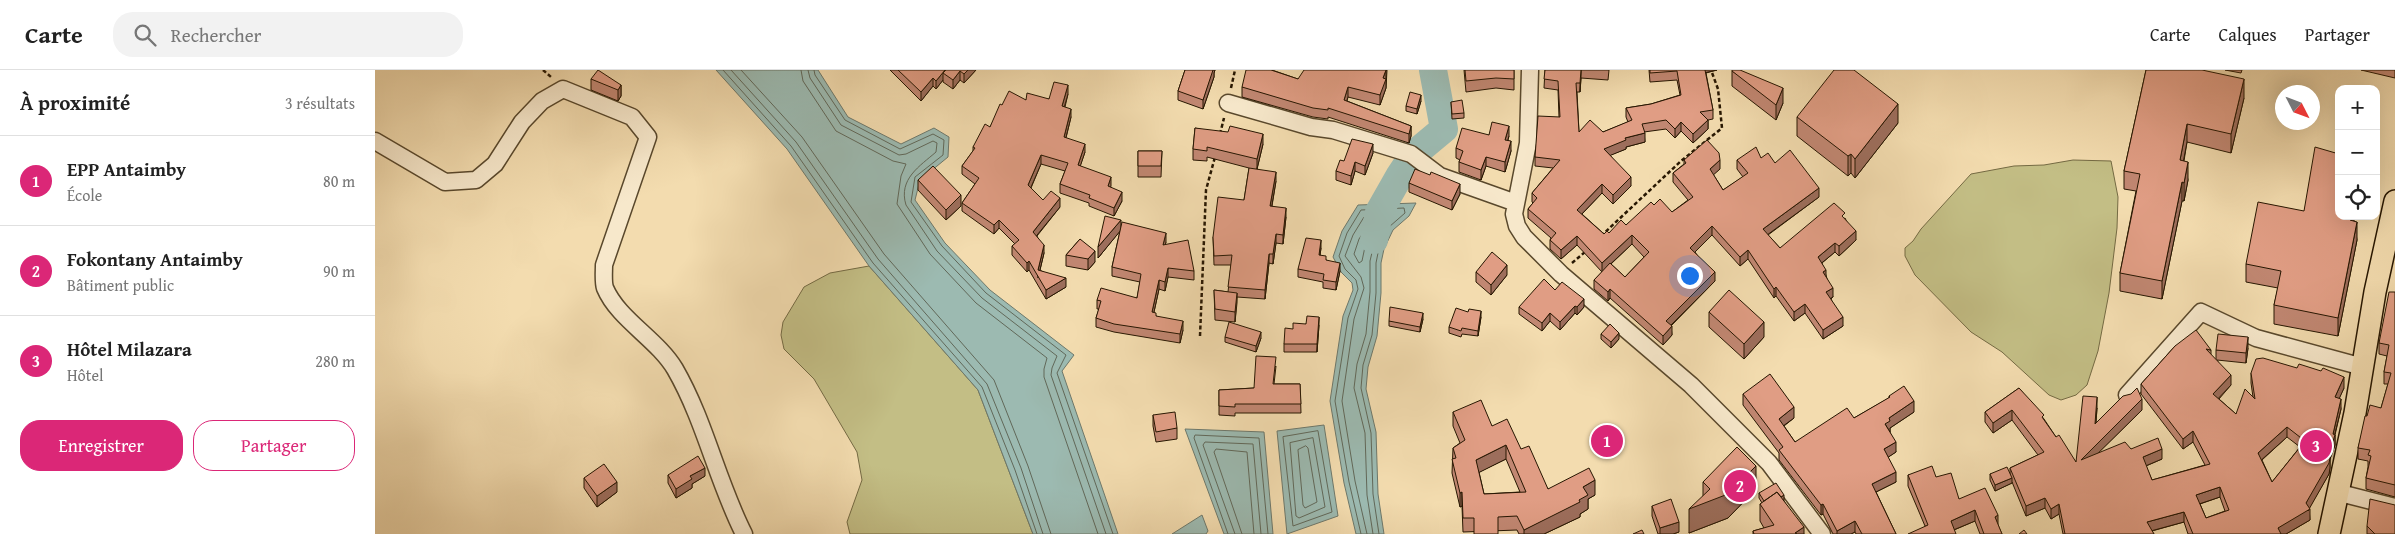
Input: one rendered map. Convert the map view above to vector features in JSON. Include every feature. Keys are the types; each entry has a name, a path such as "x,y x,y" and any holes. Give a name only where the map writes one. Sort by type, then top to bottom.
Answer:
{"main road":[{"path":"2329,534 2339,493 2363,367 2385,293 2395,202"}],"street":[{"path":"1530,70 1528,143 1514,214 1517,226 1524,237 1561,274 1698,392 1769,463 1822,534"},
{"path":"375,141 445,182 476,180 495,164 522,122 543,101 563,89 632,117 648,137 604,265 605,287 616,305 658,347 674,368 708,440 735,517 744,534"},
{"path":"1228,103 1311,127 1333,130 1414,155 1440,176 1516,203"},
{"path":"2127,395 2201,312 2255,338 2363,367"},
{"path":"2339,493 2395,507"}],"path":[{"path":"1218,142 1235,70"},
{"path":"1596,241 1681,160 1722,128 1717,89 1711,70"},
{"path":"1200,336 1206,190 1216,152"},
{"path":"1561,274 1589,248"}],"shaded area":[{"path":"2073,160 2111,161 2118,197 2117,228 2109,293 2098,351 2087,385 2076,395 2061,400 2049,395 2002,352 1971,332 1915,275 1905,256 1905,248 1971,174 2014,166 2044,165"},
{"path":"869,266 978,390 1033,534 850,534 847,522 862,480 857,452 814,379 784,349 781,335 783,322 804,287 830,273"}],"water":[{"path":"716,70 818,70 848,117 901,144 934,128 949,137 948,157 920,180 915,200 945,243 990,290 1074,355 1062,371 1118,534 1033,534 978,390 869,266 787,149"},
{"path":"1416,203 1409,216 1393,230 1384,249 1381,263 1381,293 1377,336 1368,367 1366,389 1376,432 1378,494 1384,534 1356,534 1344,483 1330,401 1343,316 1353,290 1352,283 1341,272 1333,257 1342,231 1358,205"},
{"path":"1324,425 1338,516 1287,534 1277,431"},
{"path":"1185,429 1264,432 1273,534 1224,534"},
{"path":"1202,515 1208,531 1206,534 1172,534"}],"building":[{"path":"598,70 621,85 618,90 591,79"},
{"path":"898,70 945,70 936,81 933,78 921,92"},
{"path":"946,70 968,70 964,74 960,71 953,80 943,73"},
{"path":"1185,70 1213,70 1203,100 1178,91"},
{"path":"1246,70 1271,70 1298,79 1304,70 1386,70 1383,78 1386,79 1380,95 1348,87 1344,100 1411,126 1409,134 1328,108 1328,110 1313,108 1242,87"},
{"path":"1465,70 1514,70 1514,79 1496,78 1466,81"},
{"path":"1545,70 1581,70 1580,83 1576,83 1579,132 1590,120 1603,132 1632,120 1626,108 1651,104 1681,95 1677,71 1650,73 1650,70 1705,70 1713,110 1700,112 1708,120 1693,134 1681,122 1675,129 1666,120 1642,124 1645,133 1625,138 1626,140 1604,149 1631,177 1613,195 1602,184 1577,210 1604,234 1607,231 1609,233 1621,220 1626,225 1651,202 1654,205 1660,199 1672,212 1693,197 1673,173 1686,163 1684,160 1707,140 1719,153 1720,160 1710,169 1723,190 1748,173 1737,160 1756,147 1761,158 1768,153 1775,163 1790,150 1819,188 1763,229 1780,248 1834,203 1845,213 1842,216 1856,231 1839,246 1835,243 1818,257 1826,270 1823,272 1833,288 1826,292 1843,317 1823,330 1805,304 1794,312 1776,287 1774,289 1748,250 1740,257 1712,226 1690,248 1715,272 1666,321 1672,326 1663,336 1610,289 1608,292 1594,280 1610,263 1625,277 1649,252 1632,235 1602,263 1577,236 1561,250 1550,240 1556,233 1528,209 1537,198 1532,193 1560,160 1535,157 1538,116 1560,117 1558,81 1544,79"},
{"path":"1740,70 1783,88 1776,105 1732,71"},
{"path":"1834,70 1854,70 1898,104 1855,159 1851,154 1848,156 1797,117"},
{"path":"2146,70 2202,70 2244,79 2231,134 2187,124 2180,160 2188,162 2184,183 2182,182 2162,281 2120,273 2140,174 2124,171"},
{"path":"1054,82 1068,85 1062,106 1071,109 1064,137 1085,144 1078,165 1111,177 1108,186 1122,192 1114,208 1089,198 1090,195 1060,184 1068,163 1041,155 1028,185 1043,200 1051,191 1060,198 1033,232 1044,245 1038,270 1066,278 1046,290 1029,261 1027,263 1012,246 1019,240 999,220 994,225 962,203 979,178 962,166 975,148 973,147 985,124 990,127 1000,104 1002,105 1009,91 1026,100 1027,93 1049,99"},
{"path":"1410,92 1421,95 1417,109 1406,106"},
{"path":"1462,100 1464,113 1452,114 1451,102"},
{"path":"1492,122 1509,126 1505,140 1511,141 1505,162 1486,157 1481,170 1459,162 1463,151 1456,148 1462,128 1489,135"},
{"path":"1230,126 1263,134 1257,159 1207,147 1207,151 1193,149 1195,128 1228,132"},
{"path":"1352,139 1373,144 1365,166 1355,162 1351,176 1336,171 1340,160 1344,161"},
{"path":"2315,147 2335,153 2335,220 2357,222 2338,318 2274,305 2281,271 2246,264 2258,202 2304,211"},
{"path":"1138,151 1162,151 1161,166 1138,166"},
{"path":"933,166 961,195 946,210 918,180"},
{"path":"1249,168 1276,172 1270,206 1286,208 1283,235 1276,234 1273,254 1269,254 1265,290 1228,287 1232,255 1214,256 1213,237 1218,197 1244,200"},
{"path":"1415,169 1430,175 1431,172 1460,184 1452,201 1409,183"},
{"path":"1105,216 1121,220 1098,247"},
{"path":"1122,222 1166,233 1163,245 1188,240 1194,271 1168,268 1165,282 1159,280 1152,312 1156,313 1156,316 1183,321 1180,334 1114,324 1096,318 1101,301 1097,300 1101,288 1137,298 1141,274 1112,267"},
{"path":"1306,238 1321,240 1319,255 1326,256 1326,260 1340,263 1336,282 1323,280 1324,274 1298,269"},
{"path":"1080,239 1095,251 1088,259 1066,255"},
{"path":"1492,252 1507,265 1491,285 1476,272"},
{"path":"1544,279 1555,290 1562,282 1584,299 1560,322 1550,313 1542,323 1519,307"},
{"path":"1214,290 1237,293 1235,312 1215,309"},
{"path":"1729,290 1764,322 1744,344 1709,312"},
{"path":"2389,292 2395,292 2395,485 2366,478 2371,456 2368,455 2370,450 2358,448 2365,416 2367,416 2370,405 2381,408 2391,373 2384,372 2389,345 2379,343"},
{"path":"1390,307 1423,313 1420,327 1389,321"},
{"path":"1456,308 1468,312 1469,309 1481,311 1478,331 1462,328 1461,331 1449,327"},
{"path":"1307,316 1319,317 1317,344 1284,344 1285,328 1293,329 1293,323 1306,324"},
{"path":"1229,322 1261,332 1256,346 1225,337"},
{"path":"1610,324 1619,333 1611,342 1601,334"},
{"path":"2196,330 2211,350 2206,349 2231,375 2213,394 2236,414 2245,389 2255,399 2251,373 2256,359 2263,358 2297,368 2299,364 2321,371 2323,368 2344,377 2335,397 2341,399 2333,434 2335,435 2328,456 2330,458 2329,463 2306,503 2310,509 2278,528 2281,534 2193,534 2184,512 2147,522 2154,534 2065,534 2059,504 2051,509 2045,498 2026,506 2010,468 2044,452 2012,410 1993,423 1985,412 2019,388 2044,415 2042,417 2056,437 2059,435 2076,462 2083,396 2097,397 2095,424 2123,396 2131,394 2137,388 2142,399 2081,460 2125,442 2131,449 2158,438 2162,449 2143,457 2152,480 2210,464 2193,431 2183,439 2141,384 2175,346","holes":["2287,427 2305,441 2272,482 2258,453","2220,487 2229,510 2206,518 2196,495"]},
{"path":"2218,334 2248,337 2246,353 2216,350"},
{"path":"1256,356 1276,357 1273,384 1300,384 1301,404 1235,404 1235,407 1219,406 1219,390 1254,388"},
{"path":"1770,374 1794,407 1779,419 1795,442 1847,408 1854,418 1890,397 1904,386 1914,401 1889,418 1890,421 1885,424 1896,442 1884,449 1896,472 1872,484 1896,534 1862,534 1855,521 1837,531 1823,504 1821,505 1779,450 1783,447 1743,394"},
{"path":"1481,400 1492,426 1507,419 1521,449 1529,446 1548,489 1589,468 1595,480 1583,487 1588,495 1579,500 1580,502 1524,530 1517,516 1498,517 1498,534 1474,534 1474,518 1463,518 1462,492 1460,493 1452,459 1456,458 1453,448 1465,440 1453,412","holes":["1506,445 1526,492 1484,494 1476,460"]},
{"path":"1175,412 1177,428 1156,432 1153,415"},
{"path":"1737,447 1756,466 1728,494 1689,509 1710,489 1703,482"},
{"path":"698,456 705,468 690,476 692,479 676,489 668,475"},
{"path":"604,464 617,482 597,496 584,478"},
{"path":"1932,466 1936,477 1951,473 1959,499 1985,488 1998,515 1995,517 2002,534 1984,534 1975,510 1951,521 1956,534 1908,534 1928,525 1908,475"},
{"path":"2007,467 2012,478 1995,485 1990,474"},
{"path":"1776,483 1784,495 1781,497 1777,492 1764,501 1759,493"},
{"path":"1777,492 1804,527 1795,533 1797,534 1754,534 1753,531 1774,525 1760,504"},
{"path":"1671,499 1679,522 1660,528 1652,506"},
{"path":"2370,499 2395,505 2395,534 2375,534 2367,526"},
{"path":"1642,530 1644,534 1633,534"},
{"path":"2024,530 2027,534 2019,534"}],"waterway":[{"path":"1374,240 1379,212 1400,175 1414,154 1444,129 1433,70"}],"place":[{"name":"EPP Antaimby","path":"1607,441"},
{"name":"Hôtel Milazara","path":"2316,446"},
{"name":"Fokontany Antaimby","path":"1740,486"}]}
